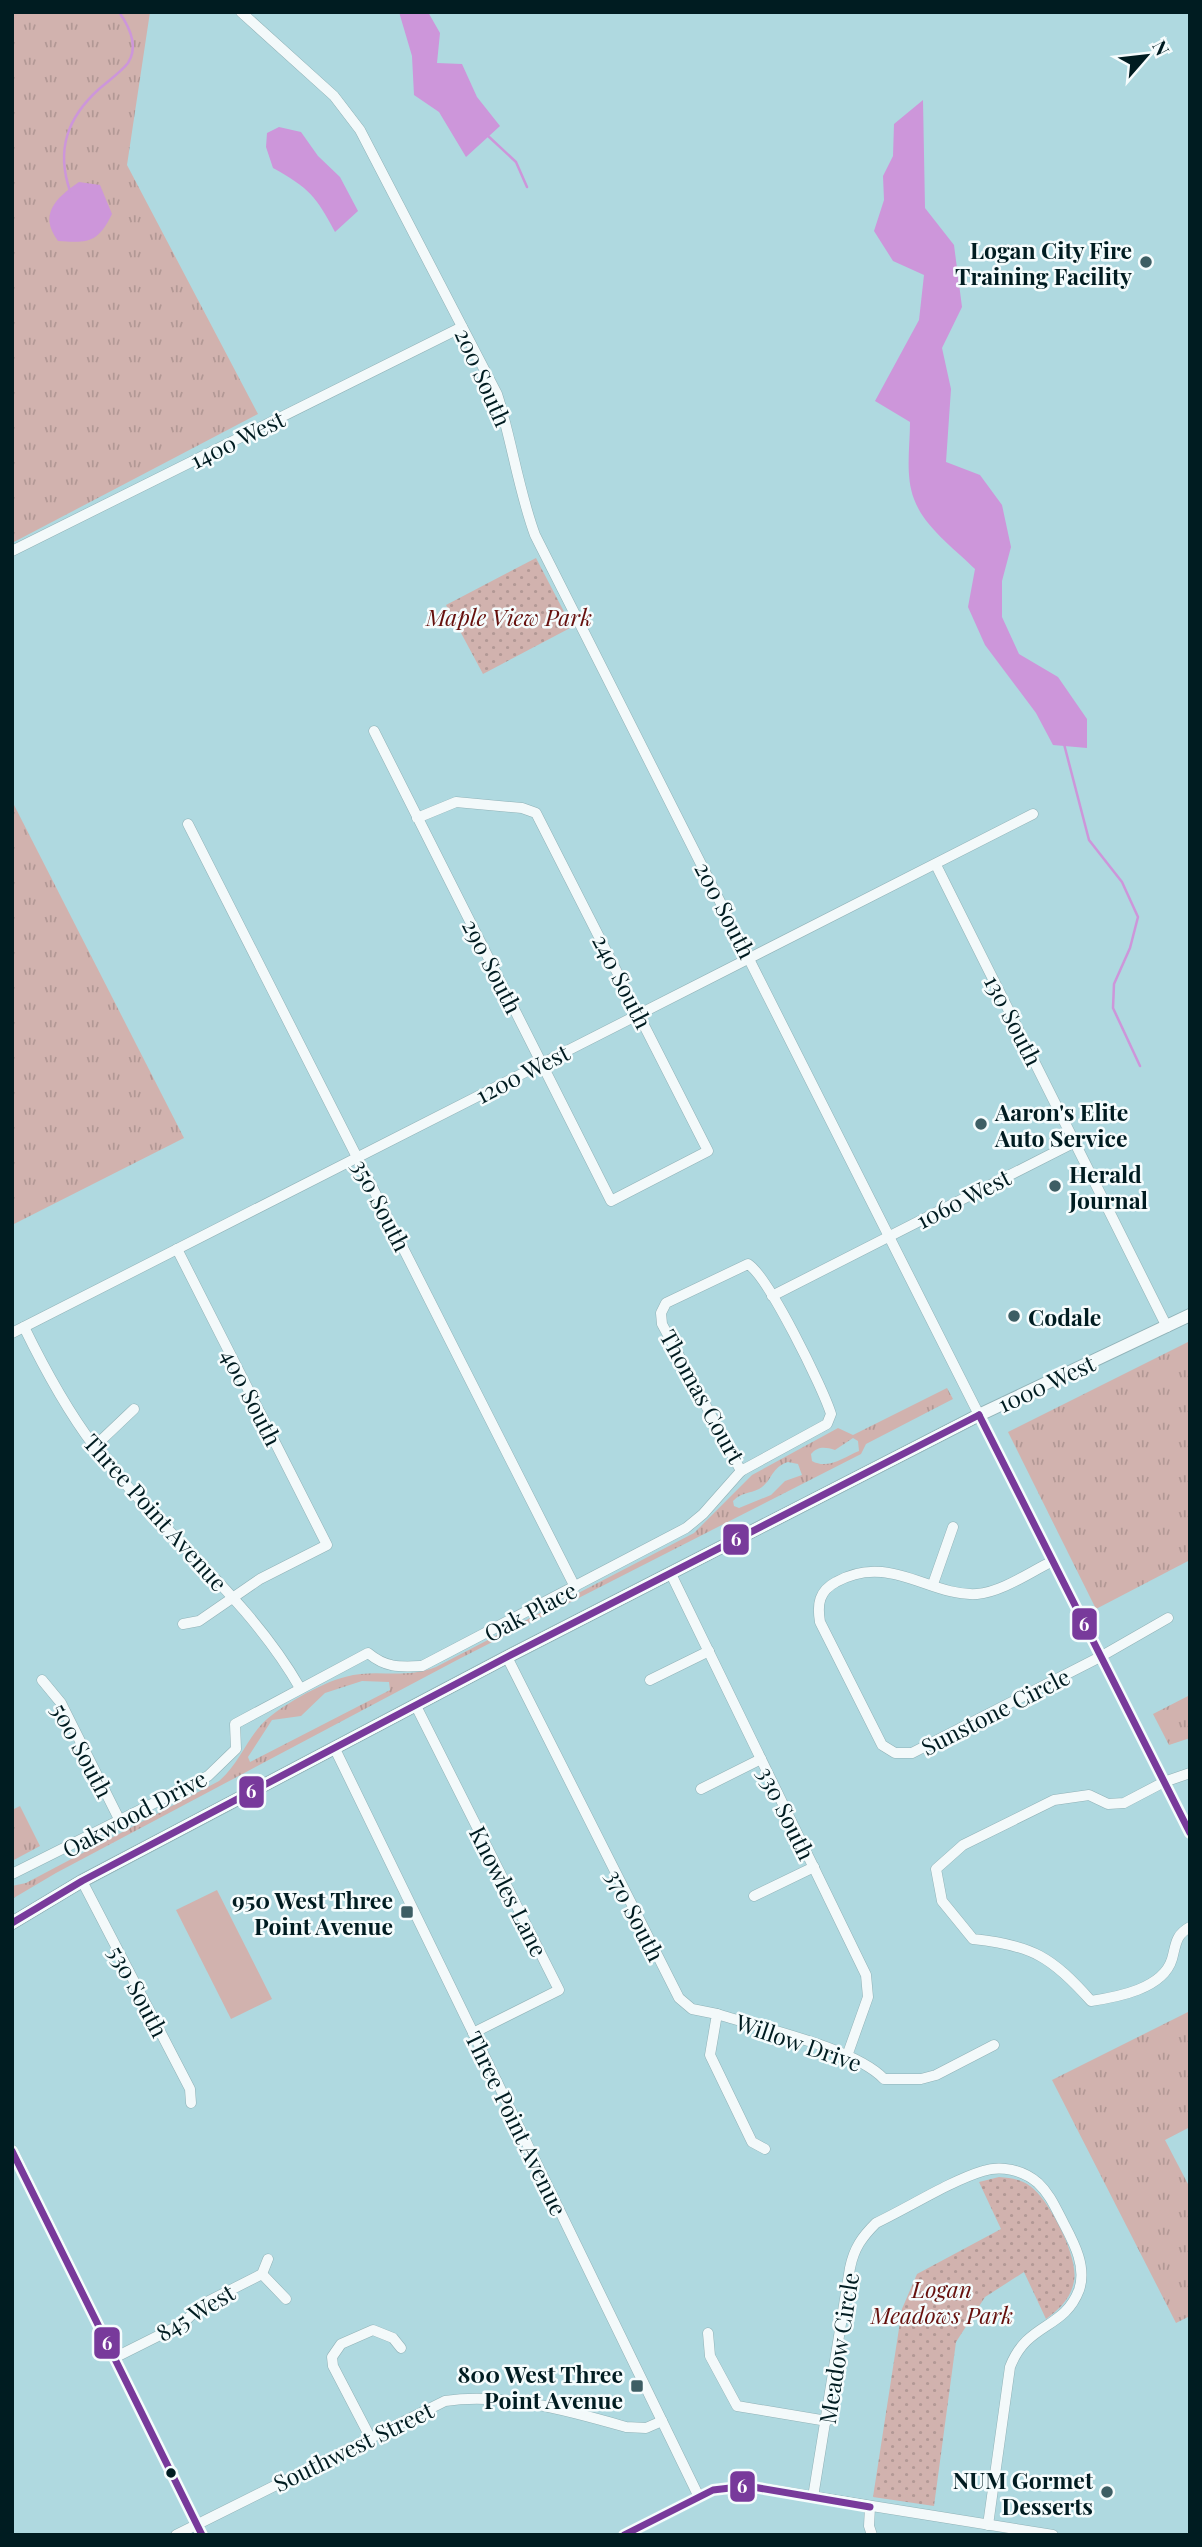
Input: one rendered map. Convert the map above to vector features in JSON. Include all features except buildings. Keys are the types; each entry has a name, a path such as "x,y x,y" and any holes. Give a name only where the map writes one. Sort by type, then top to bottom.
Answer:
{"main road":[{"name":"1000 West","path":"12,1923 82,1881 507,1657 979,1415 1190,1315"}],"street":[{"name":"200 South","path":"242,12 334,96 360,130 497,394 509,429 523,502 535,535 1190,1833"},
{"name":"1400 West","path":"12,551 462,327"},
{"name":"290 South","path":"374,731 611,1201"},
{"name":"240 South","path":"417,818 456,802 522,808 536,813 709,1151 611,1201"},
{"name":"1200 West","path":"12,1333 1033,814"},
{"name":"350 South","path":"188,824 575,1587"},
{"name":"130 South","path":"936,865 1167,1326"},
{"name":"1060 West","path":"889,1235 1075,1142"},
{"path":"772,1296 889,1235"},
{"name":"400 South","path":"177,1249 327,1545 260,1578 234,1599"},
{"name":"Thomas Court","path":"748,1264 757,1269 772,1296 831,1414 827,1424 741,1471 662,1324 661,1312 666,1303 748,1264"},
{"name":"Three Point Avenue","path":"24,1327 59,1396 94,1447 266,1635 300,1688"},
{"path":"94,1447 134,1409"},
{"name":"Oak Place","path":"300,1688 368,1653 382,1664 422,1667 686,1528 703,1514 741,1471"},
{"path":"933,1584 953,1527"},
{"name":"Sunstone Circle","path":"1051,1562 979,1594 958,1592 880,1572 858,1574 825,1589 817,1605 820,1622 882,1745 895,1753 912,1753 1100,1657"},
{"name":"330 South","path":"671,1574 869,1986 868,1997 847,2056"},
{"path":"183,1624 199,1621 234,1599"},
{"path":"1100,1657 1168,1618"},
{"path":"650,1680 709,1651"},
{"name":"370 South","path":"507,1657 678,1998 692,2009 717,2014"},
{"name":"500 South","path":"42,1680 61,1703 120,1821"},
{"name":"Oakwood Drive","path":"12,1874 208,1776 236,1749 235,1724 300,1688"},
{"name":"Knowles Lane","path":"416,1706 559,1990 473,2033"},
{"name":"Three Point Avenue","path":"335,1749 699,2497"},
{"path":"701,1789 761,1759"},
{"path":"1190,1773 1164,1782 1124,1803 1108,1804 1089,1795 1054,1800 950,1854 936,1869 942,1901 974,1939 1005,1942 1034,1951 1057,1965 1091,2001 1129,1995 1150,1984 1171,1962 1174,1942 1190,1927"},
{"path":"754,1896 814,1867"},
{"name":"530 South","path":"82,1881 190,2089 191,2103"},
{"path":"717,2014 710,2055 752,2142 765,2149"},
{"name":"Willow Drive","path":"717,2014 847,2056 872,2067 884,2080 921,2079 936,2075 994,2045"},
{"path":"12,2150 202,2535"},
{"name":"Meadow Circle","path":"813,2497 850,2268 854,2251 862,2237 876,2223 983,2171 1014,2170 1027,2175 1049,2195 1074,2245 1081,2266 1080,2287 1071,2306 1058,2319 1026,2338 1016,2351 1010,2367 988,2525"},
{"name":"845 West","path":"114,2358 182,2324 203,2304 262,2274 268,2259"},
{"path":"262,2274 270,2279 286,2300"},
{"path":"370,2437 333,2366 332,2357 341,2344 365,2332 383,2333 401,2348"},
{"path":"708,2333 710,2356 737,2406 827,2421"},
{"name":"Southwest Street","path":"176,2535 445,2401 473,2397 510,2401 626,2427 646,2428 662,2421"},
{"path":"624,2535 713,2490 747,2486 1053,2535"},
{"path":"870,2507 869,2526 872,2535"}],"green space":[{"path":"12,12 150,12 127,165 258,414 12,543"},
{"name":"Maple View Park","path":"536,558 572,627 483,674 446,605"},
{"path":"12,801 184,1138 12,1225"},
{"path":"1190,1341 1190,1560 1096,1609 1008,1432"},
{"path":"947,1388 953,1399 866,1444 861,1454 459,1659 12,1899 12,1886 26,1883 219,1781 261,1725 300,1696 345,1677 368,1673 412,1673 436,1667 694,1533 752,1475 838,1428 853,1435","holes":["853,1438 858,1441 859,1451 830,1463 812,1461 811,1454 819,1448 835,1450","788,1462 798,1464 802,1475 785,1481 771,1495 739,1508 734,1506 733,1501 736,1498 764,1486 782,1465","362,1681 389,1682 390,1690 250,1762 248,1757 272,1720 301,1716 325,1693"]},
{"path":"1190,1695 1190,1738 1169,1745 1153,1714"},
{"path":"20,1806 40,1846 12,1861 12,1810"},
{"path":"217,1890 272,1999 231,2019 176,1910"},
{"path":"1190,2011 1190,2127 1165,2140 1190,2188 1190,2316 1176,2323 1052,2080"},
{"name":"Logan Meadows Park","path":"999,2177 1019,2180 1030,2186 1054,2215 1072,2258 1074,2281 1070,2293 1060,2307 1046,2319 1024,2272 985,2297 956,2342 934,2506 873,2497 902,2309 917,2274 1001,2229 979,2182"}],"shaded area":[{"path":"399,12 428,12 440,33 437,63 462,64 477,97 500,126 466,157 439,112 414,95 412,56"},
{"path":"923,100 925,208 954,245 962,307 942,348 951,389 946,462 980,475 1002,505 1011,547 1002,581 1002,617 1019,654 1058,677 1087,719 1087,748 1053,745 1036,713 985,645 968,607 975,569 932,528 914,499 909,471 910,422 875,401 919,320 924,275 893,261 874,231 884,200 883,176 893,156 894,124"},
{"path":"279,127 301,132 318,156 340,177 358,211 335,232 310,194 273,168 266,147 267,133"},
{"path":"79,182 100,185 112,214 102,231 91,239 77,242 58,241 50,223 52,207"}],"waterway":[{"path":"70,191 64,162 67,135 72,123 88,100 128,63 133,50 131,36 119,12"},
{"path":"487,135 516,162 527,187"},
{"path":"1064,744 1089,840 1122,882 1138,917 1130,948 1114,984 1113,1008 1140,1066"}],"transit line":[{"name":"6","path":"979,1415 1190,1833"},
{"name":"6","path":"12,1923 82,1881 507,1657 979,1415"},
{"name":"6","path":"12,2151 202,2535"},
{"name":"6","path":"624,2535 713,2490 747,2486 870,2507"}],"place":[{"name":"Logan City Fire Training Facility","path":"1146,262"},
{"name":"Aaron's Elite Auto Service","path":"981,1124"},
{"name":"Herald Journal","path":"1055,1186"},
{"name":"Codale","path":"1014,1316"},
{"name":"950 West Three Point Avenue","path":"407,1912"},
{"name":"800 West Three Point Avenue","path":"637,2386"},
{"name":"NUM Gormet Desserts","path":"1107,2492"}]}
